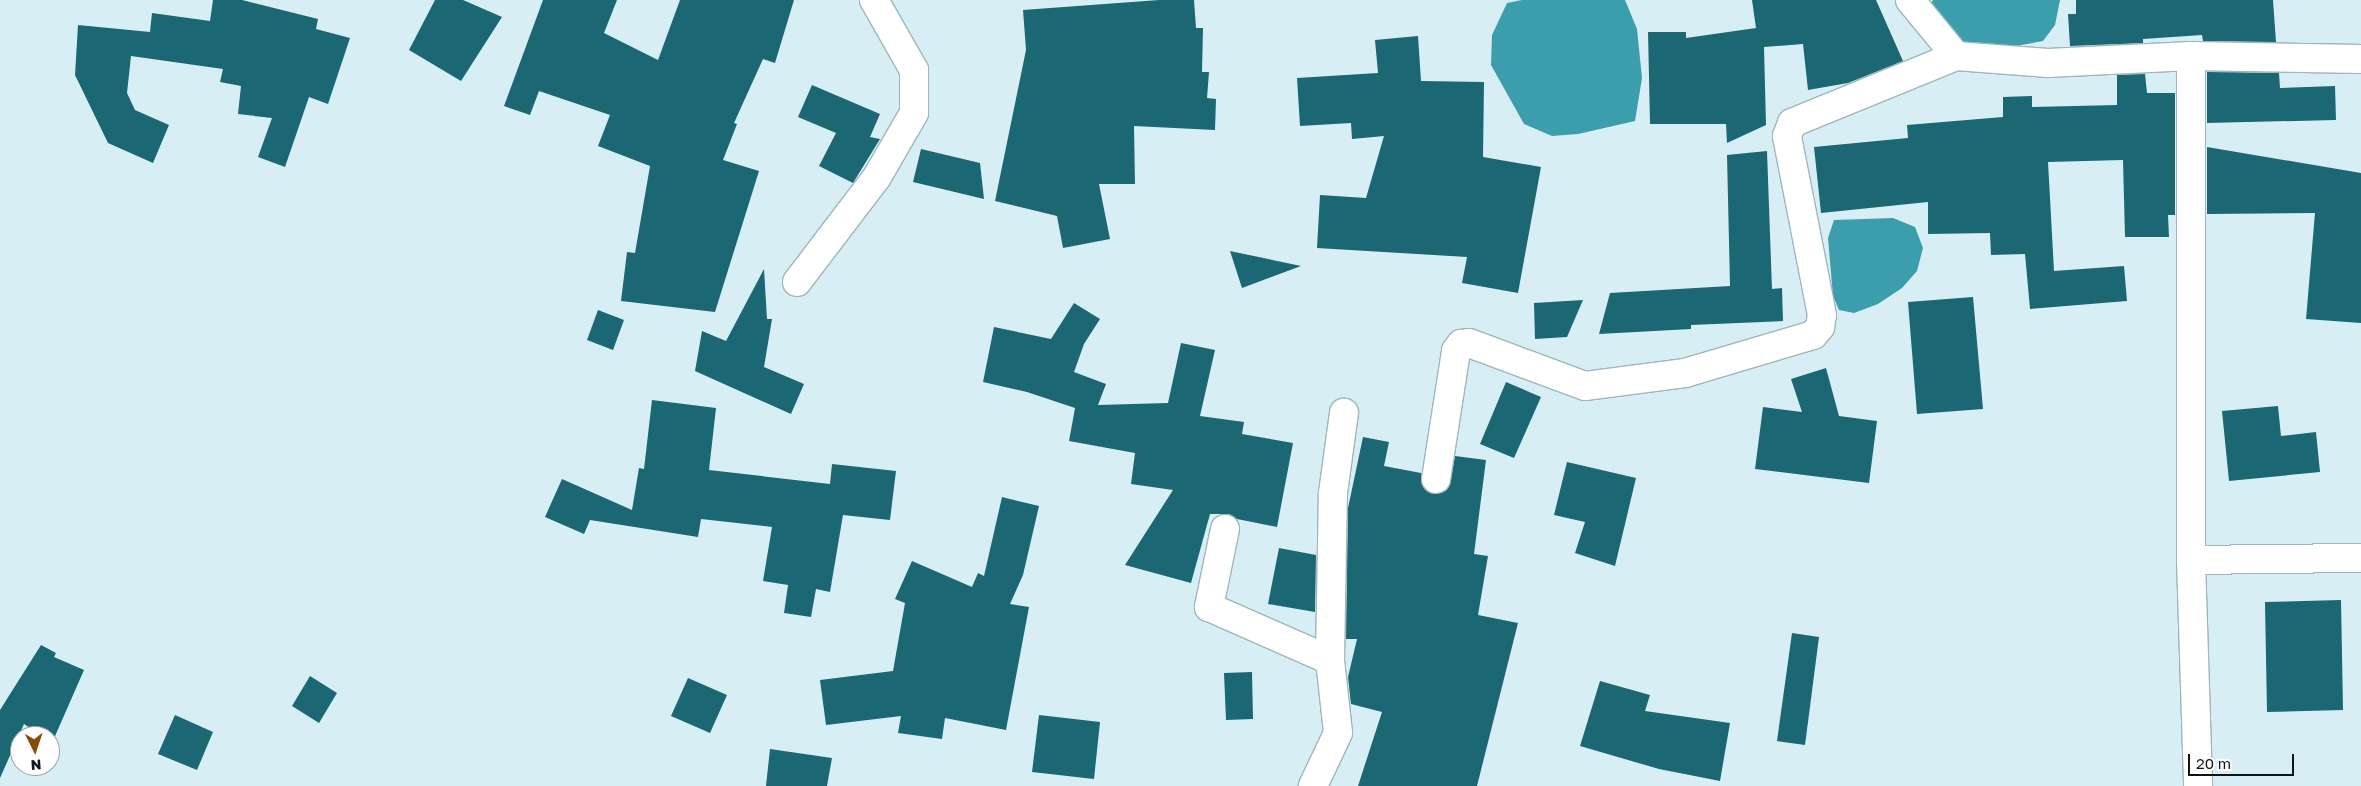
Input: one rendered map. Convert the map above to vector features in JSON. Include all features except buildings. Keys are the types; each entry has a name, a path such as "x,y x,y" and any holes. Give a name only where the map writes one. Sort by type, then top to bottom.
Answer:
{"street":[{"path":"797,282 877,177 914,113 914,70 874,0"},
{"path":"1910,0 1956,56"},
{"path":"1436,479 1456,351 1461,344 1469,343 1585,386 1685,373 1813,335 1820,327 1822,315 1787,136 1792,122 1956,56 2048,63 2191,56 2361,59"},
{"path":"2191,56 2191,560 2198,786"},
{"path":"1313,786 1338,733 1330,660 1333,493 1344,413"},
{"path":"1226,529 1210,607 1330,660"},
{"path":"2191,560 2361,558"}],"water":[{"path":"1522,0 1625,0 1637,29 1642,78 1635,121 1578,134 1552,136 1524,124 1491,65 1492,35 1507,3"},
{"path":"1933,0 2060,0 2055,25 2043,41 1994,50 1966,46 1927,9"},
{"path":"1893,218 1915,227 1923,248 1917,271 1902,288 1878,304 1854,313 1839,310 1833,296 1828,238 1834,220"}]}
